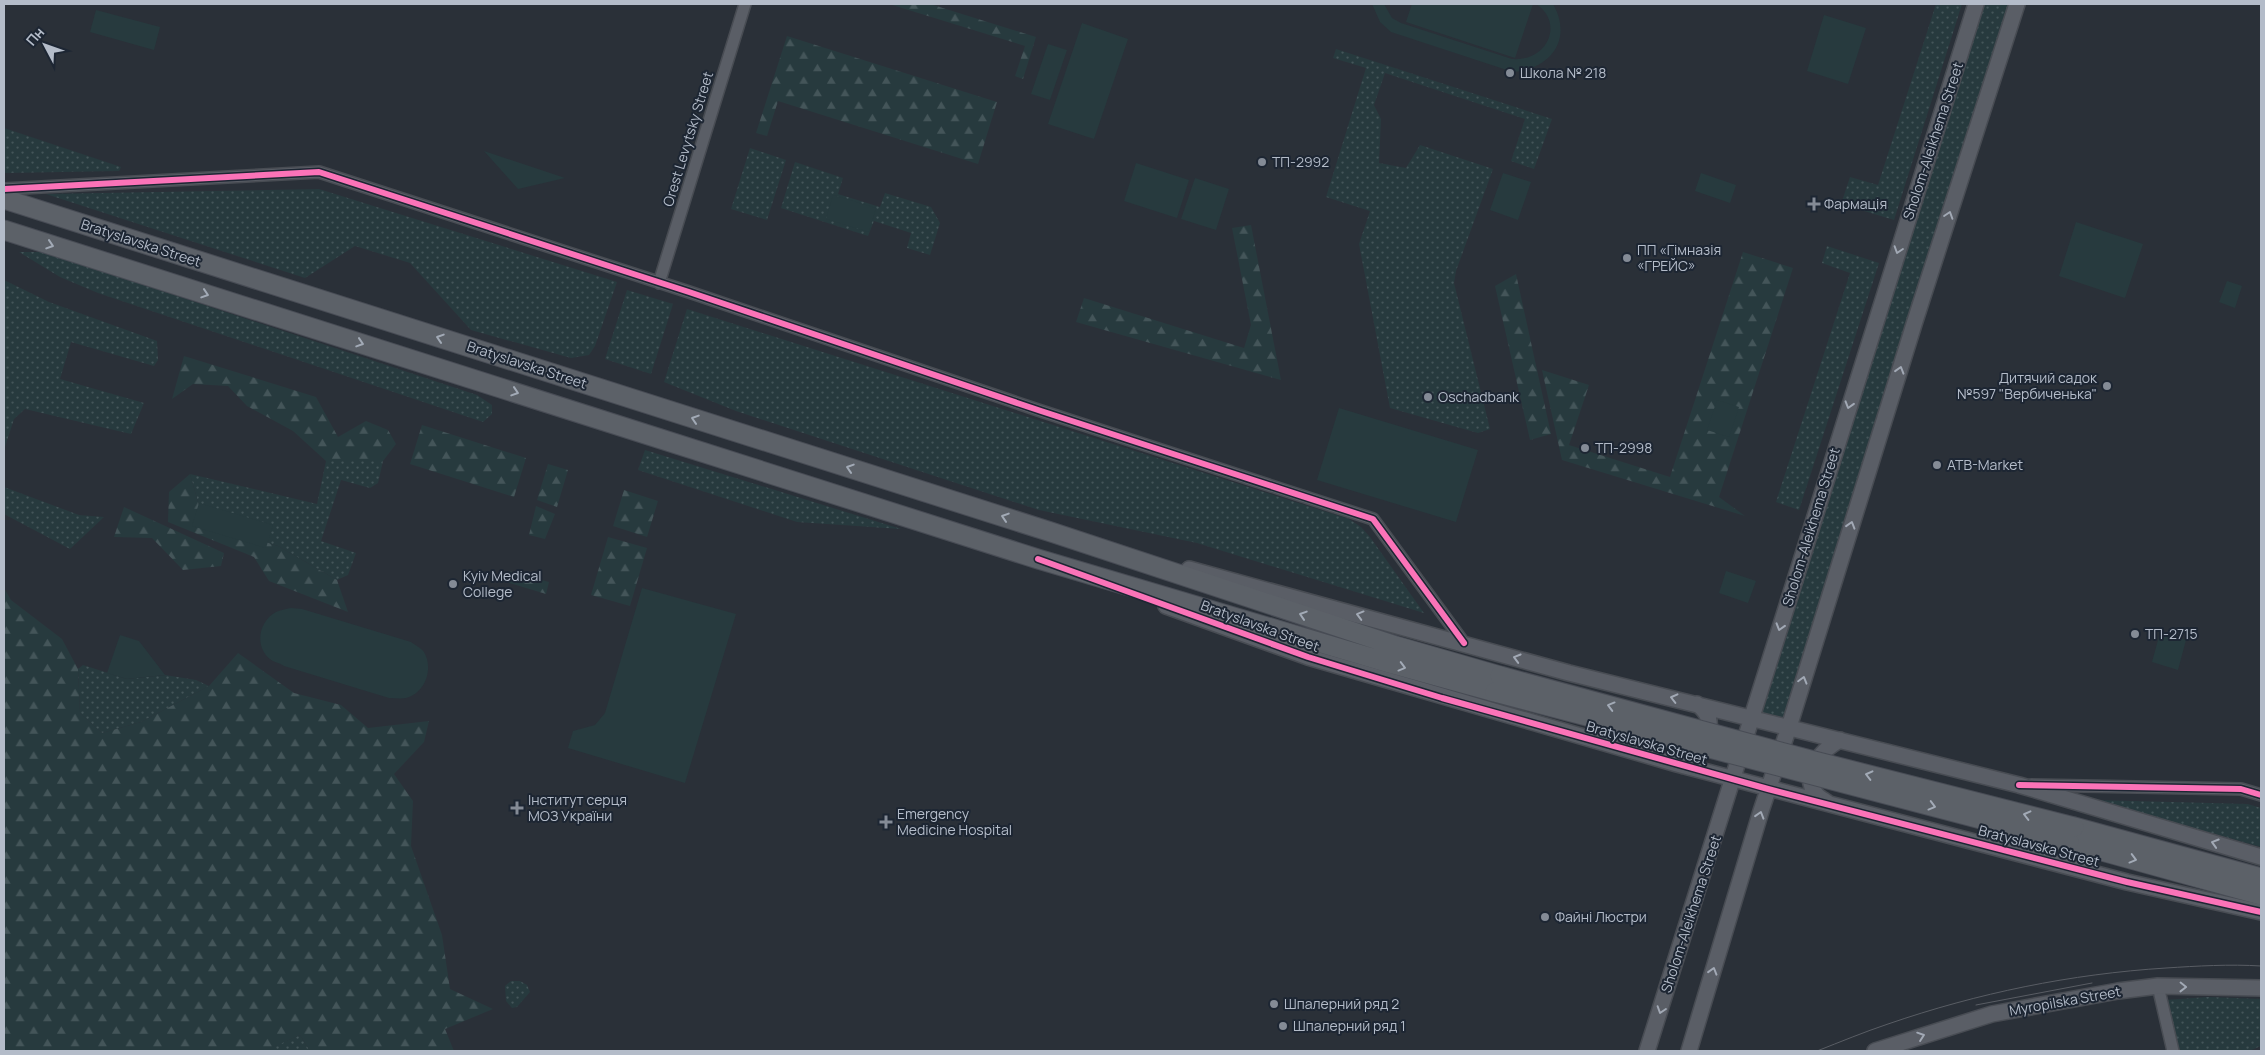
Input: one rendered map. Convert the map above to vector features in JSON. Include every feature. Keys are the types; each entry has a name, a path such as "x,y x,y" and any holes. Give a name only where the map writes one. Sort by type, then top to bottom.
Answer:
{"main road":[{"name":"Bratyslavska Street","path":"4,199 1051,532 1396,646 1498,684"},
{"name":"Bratyslavska Street","path":"4,230 1038,559 1389,664 1498,684 2071,835 2261,878"},
{"name":"Bratyslavska Street","path":"2071,835 2261,894"}],"street":[{"name":"Orest Levytsky Street","path":"659,283 746,4"},
{"name":"Sholom-Aleikhema Street","path":"1647,1051 1734,780 1813,521 1976,4"},
{"path":"1689,1051 1768,790 1915,321 2017,4"},
{"path":"4,189 318,172 659,283 1041,412 1373,519 1464,643"},
{"name":"Bratyslavska Street","path":"1051,532 1569,672 2019,785 2261,857"},
{"name":"Bratyslavska Street","path":"1038,559 1308,657 1442,698 1768,790 2127,882 2261,912"},
{"path":"1684,766 1699,750 1707,737 1710,724 1705,710 1696,703"},
{"path":"1831,805 1816,795 1812,780 1813,768 1825,749 1840,740"},
{"name":"Bratyslavska Street","path":"2019,785 2241,789 2261,795"},
{"path":"2158,986 2173,1051"},
{"name":"Myropilska Street","path":"1875,1051 1992,1014 2118,991 2158,986 2261,988"}],"green space":[{"path":"889,4 930,4 1036,37 1023,79 1015,76 1025,46"},
{"path":"1372,4 1384,4 1392,18 1401,23 1512,59 1524,58 1535,54 1543,48 1548,40 1550,31 1549,21 1545,12 1536,4 1553,4 1559,17 1561,29 1555,50 1548,58 1526,70 1513,72 1391,32 1380,22"},
{"path":"1412,4 1533,4 1515,58 1406,22"},
{"path":"1936,4 1962,4 1894,220 1841,204 1850,177 1878,185"},
{"path":"1976,4 2015,4 1789,727 1753,718"},
{"path":"96,10 160,27 154,50 90,32"},
{"path":"1824,15 1866,28 1848,84 1807,71"},
{"path":"1082,23 1128,39 1094,139 1048,124"},
{"path":"787,36 997,102 978,164 778,101 767,136 756,133"},
{"path":"1048,44 1067,50 1050,100 1031,94"},
{"path":"1336,49 1552,119 1534,169 1511,161 1525,119 1385,73 1374,105 1381,119 1379,163 1406,168 1420,145 1493,169 1456,271 1454,283 1490,429 1478,433 1390,408 1359,244 1370,211 1326,197 1366,68 1333,58"},
{"path":"4,128 121,167 119,171 4,173"},
{"path":"750,148 786,160 767,220 731,209"},
{"path":"484,151 565,178 518,189"},
{"path":"795,162 843,178 838,194 880,207 885,193 931,207 940,223 930,255 907,248 911,233 874,221 868,236 781,208"},
{"path":"1136,163 1189,180 1177,218 1124,201"},
{"path":"1503,173 1531,182 1518,220 1490,210"},
{"path":"1701,173 1736,185 1730,203 1695,191"},
{"path":"1195,178 1229,189 1216,230 1181,219"},
{"path":"319,189 617,282 595,346 589,355 571,358 471,330 410,263 355,246 305,278 46,194"},
{"path":"833,195 876,208 869,232 826,219"},
{"path":"2076,222 2143,244 2125,298 2059,276"},
{"path":"1251,225 1281,380 1076,322 1084,298 1244,348 1251,325 1232,228"},
{"path":"1827,246 1879,263 1799,510 1776,502 1850,273 1822,263"},
{"path":"19,252 44,252 477,395 492,405 492,414 483,422 98,293 60,277"},
{"path":"1743,252 1793,268 1719,497 1745,516 1562,460 1542,370 1589,385 1569,445 1670,477"},
{"path":"1516,274 1551,434 1530,440 1495,286"},
{"path":"4,280 49,302 157,341 158,360 154,366 71,342 60,379 144,403 131,434 25,409 14,419 4,450"},
{"path":"2227,281 2242,286 2235,308 2219,302"},
{"path":"627,290 673,304 651,374 605,359"},
{"path":"687,309 1349,519 1361,527 1370,537 1424,613 1197,543 1039,510 736,411 664,382"},
{"path":"184,356 316,397 338,437 366,421 388,430 396,444 383,461 326,461 293,431 247,406 228,386 193,384 172,399"},
{"path":"1717,400 1739,407 1729,437 1707,430"},
{"path":"1339,408 1478,450 1456,522 1317,480"},
{"path":"422,425 526,458 514,497 410,464"},
{"path":"645,450 901,529 797,522 638,470"},
{"path":"326,461 383,461 378,483 370,488 341,480 321,541 356,553 348,575 337,580 278,546 204,523 190,474 317,504"},
{"path":"548,464 568,470 557,507 537,500"},
{"path":"190,474 204,523 278,546 337,580 348,612 269,581 254,557 168,522 169,492"},
{"path":"4,487 79,515 104,517 70,549 4,514"},
{"path":"624,490 658,501 647,537 613,526"},
{"path":"199,503 273,525 266,548 192,526"},
{"path":"536,506 555,514 545,539 529,535"},
{"path":"124,507 224,553 221,566 183,570 152,538 114,537"},
{"path":"608,537 647,548 630,606 591,595"},
{"path":"509,571 549,582 546,594 506,582"},
{"path":"1726,571 1756,581 1748,603 1719,593"},
{"path":"4,588 11,600 62,639 78,669 80,713 102,733 141,722 209,686 238,653 294,693 341,705 368,728 429,721 424,742 394,774 413,801 411,846 442,935 450,989 493,1009 445,1029 454,1051 310,1051 300,1035 273,1047 275,1051 4,1051"},
{"path":"642,588 736,614 685,783 568,748 573,731 595,725 605,713"},
{"path":"291,608 302,609 411,642 424,652 427,659 428,673 423,686 413,695 406,698 389,698 284,666 271,660 265,654 260,641 262,627 270,616 276,612"},
{"path":"2160,633 2186,640 2178,670 2152,662"},
{"path":"120,635 139,641 165,675 127,679 107,673"},
{"path":"83,665 127,679 165,675 196,680 209,686 141,722 102,733 80,713 78,669"},
{"path":"2094,800 2248,804 2261,808 2261,847"},
{"path":"511,981 520,981 527,985 530,992 517,1007 512,1008 506,1001 505,986"},
{"path":"2208,997 2261,999 2261,1046 2249,1051 2180,1051 2165,1000"},
{"path":"300,1035 310,1051 275,1051 272,1047"}],"tram line":[{"path":"1817,1051 1870,1030 1956,1003 2060,980 2166,968 2237,965 2261,966"},
{"path":"1976,1005 2092,983"}],"cycle path":[{"path":"4,189 319,172 689,292 1041,411 1373,519 1464,643"},
{"path":"1038,559 1308,657 1442,698 1768,789 2127,882 2261,912"},
{"path":"2019,785 2241,789 2261,795"}],"place":[{"name":"Школа № 218","path":"1510,73"},
{"name":"ТП-2992","path":"1262,162"},
{"name":"Фармація","path":"1814,204"},
{"name":"ПП «Гімназія «ГРЕЙС»","path":"1627,258"},
{"name":"Дитячий садок №597 \"Вербиченька\"","path":"2107,386"},
{"name":"Oschadbank","path":"1428,397"},
{"name":"ТП-2998","path":"1585,448"},
{"name":"ATB-Market","path":"1937,465"},
{"name":"Kyiv Medical College","path":"453,584"},
{"name":"ТП-2715","path":"2135,634"},
{"name":"Інститут серця МОЗ України","path":"517,808"},
{"name":"Emergency Medicine Hospital","path":"886,822"},
{"name":"Файні Люстри","path":"1545,917"},
{"name":"Шпалерний ряд 2","path":"1274,1004"},
{"name":"Шпалерний ряд 1","path":"1283,1026"}]}
